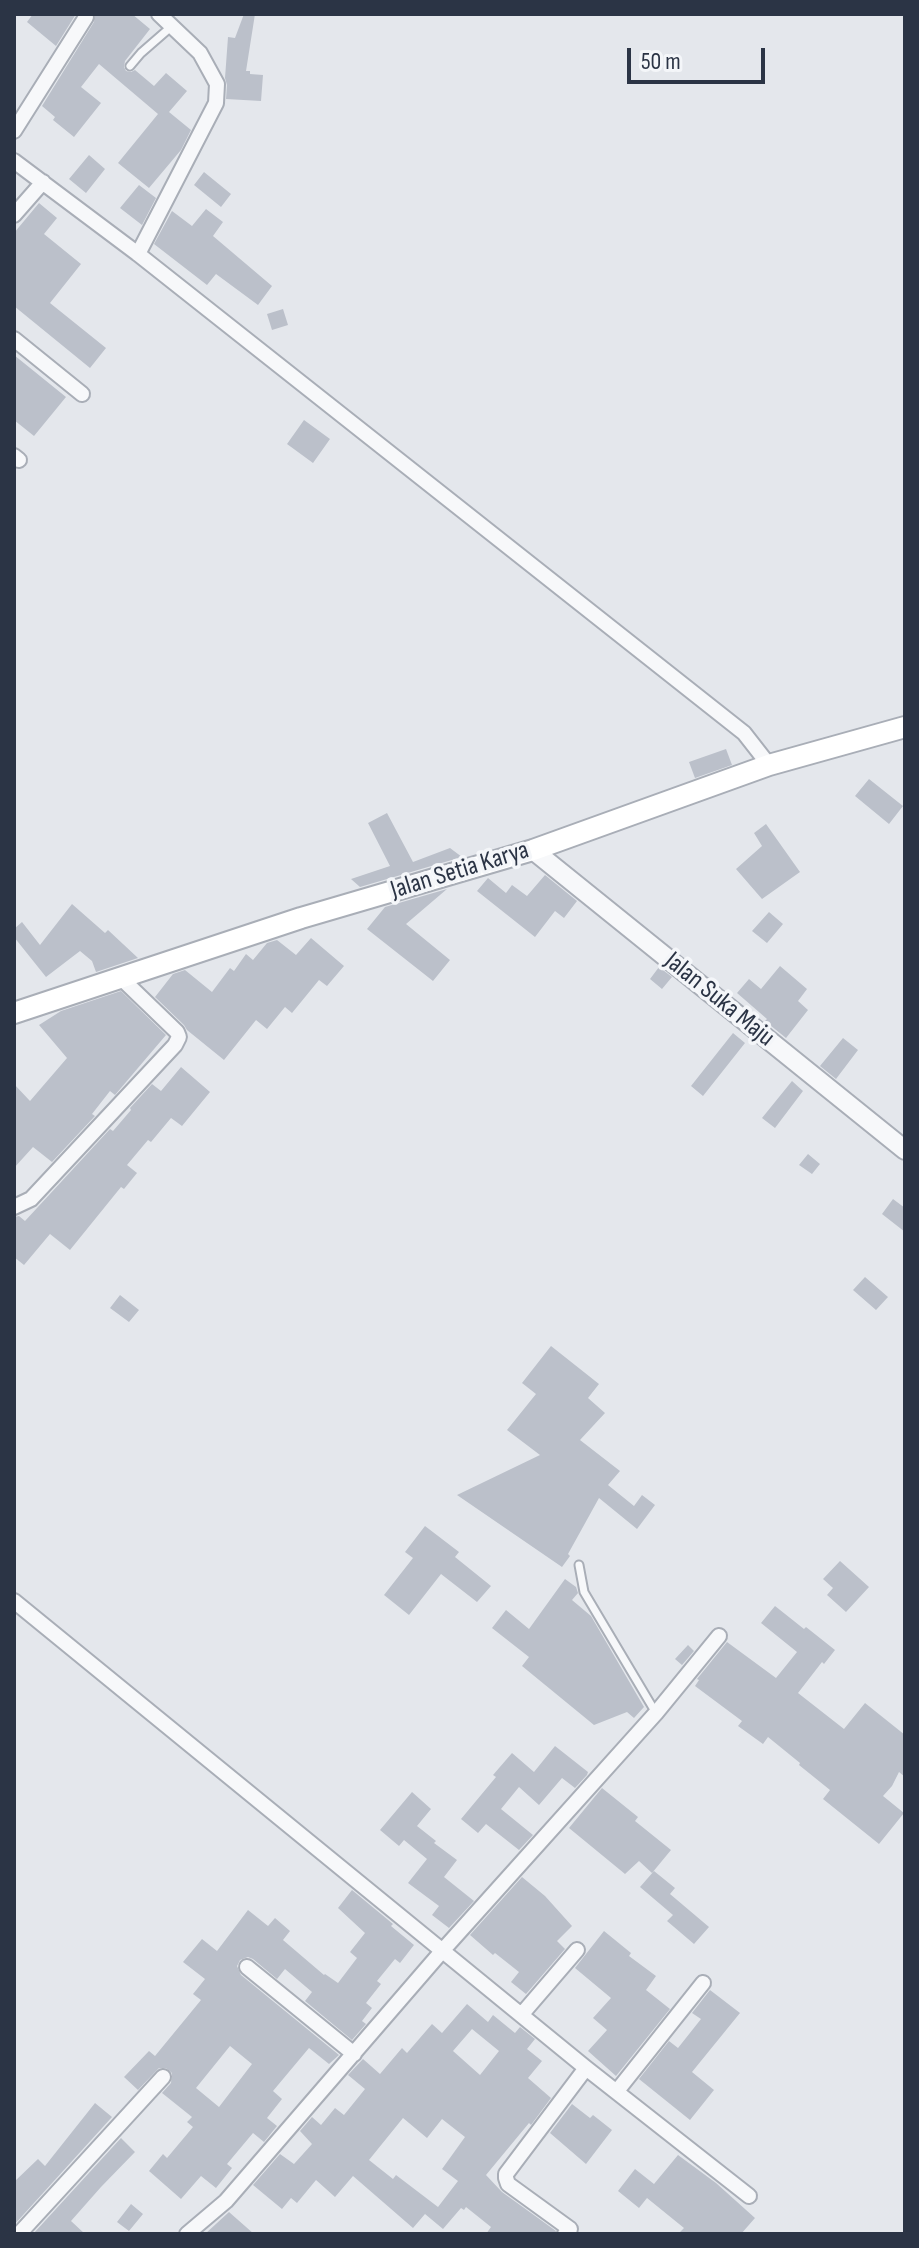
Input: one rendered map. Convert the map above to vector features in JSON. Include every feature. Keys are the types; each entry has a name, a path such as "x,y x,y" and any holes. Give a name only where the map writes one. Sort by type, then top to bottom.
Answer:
{"main road":[{"name":"Jalan Setia Karya","path":"14,1013 301,918 533,850 769,765 905,727"}],"street":[{"path":"138,254 216,103 217,84 200,53 159,14"},
{"path":"14,131 86,17"},
{"path":"14,161 138,254 744,733 769,765"},
{"path":"14,215 43,182"},
{"path":"14,339 82,394"},
{"name":"Jalan Suka Maju","path":"533,850 905,1150"},
{"path":"14,1207 31,1199 175,1045 179,1037 121,978"},
{"path":"14,1601 586,2068 749,2196"},
{"path":"187,2234 226,2201 443,1950 656,1713 719,1636"},
{"path":"522,2014 577,1950"},
{"path":"247,1967 354,2054"},
{"path":"617,2091 703,1983"},
{"path":"565,2234 570,2229 508,2184 506,2174 586,2068"},
{"path":"19,2234 163,2077"}],"lane":[{"path":"130,66 172,26"},
{"path":"579,1565 584,1592 656,1713"}],"building":[{"path":"33,14 76,14 56,46 27,22"},
{"path":"95,14 132,14 150,29 125,61 126,71 135,70 154,86 166,73 187,91 169,112 191,130 181,150 149,188 118,163 158,114 99,64 81,87 101,103 74,137 53,120 55,117 42,106 94,22"},
{"path":"244,14 255,14 246,71 263,75 261,101 226,99 228,37 235,38"},
{"path":"89,155 105,169 86,193 69,179"},
{"path":"204,172 231,194 221,207 194,185"},
{"path":"139,185 156,198 142,225 120,208"},
{"path":"39,203 57,218 44,234 81,264 50,303 106,348 90,368 14,306 14,233"},
{"path":"206,209 223,222 213,236 272,286 258,305 216,274 207,285 154,244 172,211 192,226"},
{"path":"283,309 288,325 272,330 267,314"},
{"path":"14,355 66,397 34,436 14,420"},
{"path":"304,420 330,439 313,463 287,444"},
{"path":"726,749 732,765 695,778 689,762"},
{"path":"869,779 903,806 889,824 855,796"},
{"path":"387,813 413,862 450,848 462,857 360,887 351,879 390,866 368,823"},
{"path":"766,824 800,872 762,899 736,869 762,846 754,833"},
{"path":"545,875 577,901 564,918 555,911 535,937 477,891 488,878 506,893 512,885 527,896"},
{"path":"447,889 406,924 450,960 433,981 367,929 385,907"},
{"path":"72,904 105,933 108,930 138,958 96,972 92,961 80,951 46,977 14,937 14,929 22,922 40,945"},
{"path":"769,912 783,924 767,943 752,931"},
{"path":"311,938 344,966 327,986 319,980 292,1013 285,1007 267,1029 256,1020 224,1060 187,1030 155,997 173,974 185,970 212,992 230,968 234,971 246,954 253,960 267,943 277,940 296,955"},
{"path":"780,966 807,989 798,1001 808,1010 786,1038 737,993 749,979 761,989"},
{"path":"659,967 672,977 662,989 650,979"},
{"path":"121,991 166,1035 115,1095 110,1091 92,1114 95,1116 52,1162 33,1147 14,1168 14,1084 30,1101 67,1058 39,1025 61,1011"},
{"path":"733,1033 745,1043 703,1096 691,1086"},
{"path":"843,1038 858,1050 836,1079 820,1066"},
{"path":"181,1067 210,1092 182,1126 171,1118 151,1142 148,1140 127,1165 137,1173 124,1189 121,1187 70,1250 50,1234 24,1265 14,1257 14,1217 19,1216 25,1221 110,1129 113,1131 152,1084 161,1091"},
{"path":"792,1081 803,1091 775,1128 762,1118"},
{"path":"808,1154 820,1164 812,1174 799,1165"},
{"path":"893,1199 905,1208 905,1232 882,1214"},
{"path":"865,1277 888,1297 876,1310 853,1290"},
{"path":"120,1295 139,1310 129,1322 110,1308"},
{"path":"551,1346 599,1384 588,1398 605,1413 580,1440 620,1471 608,1485 634,1506 642,1495 655,1505 637,1529 599,1498 562,1567 457,1495 540,1455 507,1430 536,1394 522,1383"},
{"path":"425,1526 459,1552 455,1557 491,1586 477,1602 441,1574 409,1615 384,1595 413,1558 405,1552"},
{"path":"840,1561 869,1587 846,1612 827,1595 833,1588 823,1579"},
{"path":"565,1579 576,1587 578,1593 572,1600 591,1616 644,1707 634,1718 627,1712 594,1725 522,1666 529,1657 492,1628 506,1610 529,1629"},
{"path":"775,1606 835,1650 798,1693 844,1729 865,1703 905,1735 905,1777 899,1772 883,1796 904,1813 879,1844 823,1799 830,1790 800,1763 768,1737 763,1744 738,1726 742,1721 695,1686 697,1679 727,1642 776,1678 797,1652 761,1623"},
{"path":"688,1645 694,1651 682,1665 675,1659"},
{"path":"555,1746 588,1772 587,1775 575,1788 562,1778 539,1805 519,1787 501,1809 533,1835 519,1850 486,1824 478,1833 461,1819 512,1753 534,1772"},
{"path":"602,1788 638,1817 635,1821 671,1850 652,1873 639,1861 625,1874 569,1828"},
{"path":"412,1792 431,1809 417,1826 457,1860 444,1877 474,1901 449,1928 432,1915 439,1906 408,1883 427,1859 404,1840 399,1846 380,1830"},
{"path":"654,1871 675,1888 670,1894 709,1927 694,1944 667,1921 673,1915 640,1887"},
{"path":"522,1877 545,1896 572,1926 557,1941 565,1949 526,1994 511,1982 519,1972 470,1935"},
{"path":"352,1890 414,1945 400,1963 395,1959 377,1981 381,1984 366,2003 372,2008 362,2021 366,2024 352,2040 305,2001 312,1992 285,1969 277,1979 253,1959 240,1960 237,1966 241,1975 339,2055 329,2064 309,2048 273,2091 282,2099 267,2118 277,2126 264,2142 253,2133 227,2164 232,2168 216,2188 201,2176 181,2199 149,2171 163,2154 167,2158 193,2127 187,2122 192,2117 162,2093 171,2083 172,2073 166,2068 159,2068 138,2090 124,2077 149,2051 155,2056 201,2000 193,1994 205,1979 183,1962 202,1939 217,1951 248,1910 268,1926 275,1918 290,1931 283,1940 338,1983 357,1958 350,1952 365,1933 338,1908","holes":["230,2046 252,2064 219,2107 196,2088"]},
{"path":"604,1931 631,1953 629,1956 656,1976 646,1990 670,2009 616,2076 588,2051 607,2030 593,2018 611,1998 575,1968"},
{"path":"710,1990 740,2013 692,2072 714,2090 690,2120 639,2079 669,2041 678,2048 701,2019 692,2013"},
{"path":"467,2004 488,2022 493,2015 515,2033 520,2027 535,2039 527,2049 542,2061 528,2078 551,2098 486,2175 502,2192 556,2231 555,2234 486,2234 491,2227 466,2207 464,2210 461,2208 443,2229 425,2214 413,2228 353,2176 335,2197 316,2180 297,2203 291,2198 282,2209 253,2185 280,2154 294,2164 312,2144 300,2131 312,2117 321,2125 335,2108 344,2115 365,2089 348,2075 363,2059 380,2074 402,2048 407,2053 432,2024 442,2033","holes":["472,2029 499,2051 480,2075 453,2051","403,2118 427,2138 442,2119 465,2137 442,2169 458,2181 438,2207 396,2175 393,2179 369,2160"]},
{"path":"95,2103 112,2117 14,2225 14,2182 38,2159 45,2166"},
{"path":"572,2104 612,2130 586,2164 550,2133"},
{"path":"121,2138 135,2152 71,2221 85,2234 33,2234"},
{"path":"678,2155 755,2218 741,2234 678,2234 684,2228 647,2198 639,2208 618,2191 635,2169 654,2184"},
{"path":"131,2204 143,2214 129,2231 117,2222"},
{"path":"229,2212 254,2234 205,2234"}]}
